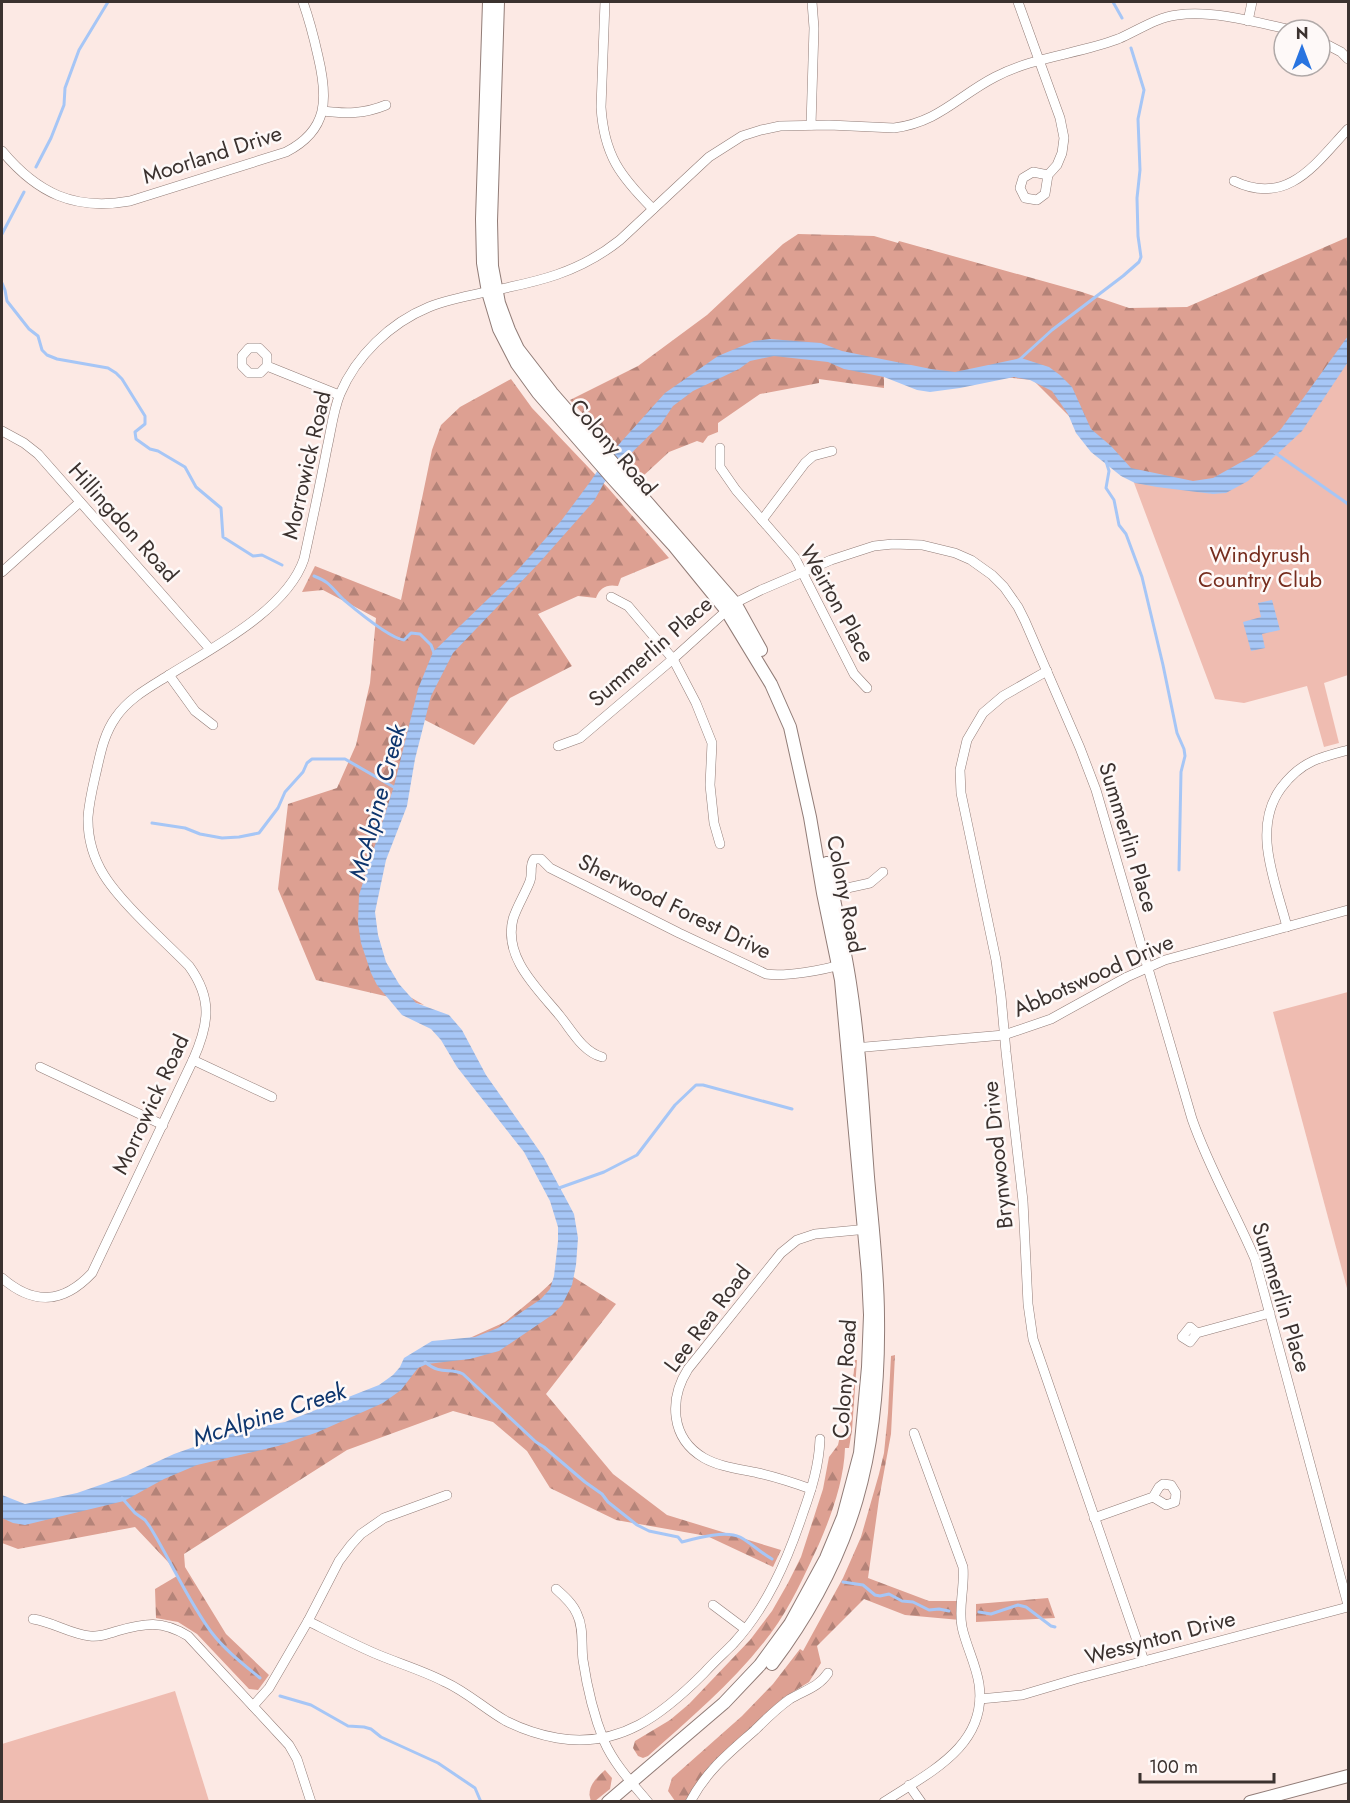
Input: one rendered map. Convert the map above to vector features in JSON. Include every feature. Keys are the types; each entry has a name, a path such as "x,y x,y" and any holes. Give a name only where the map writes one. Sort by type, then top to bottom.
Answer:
{"main road":[{"name":"Colony Road","path":"489,2 482,219 483,263 509,330 514,350 731,606 767,660 799,729 819,819 828,892 842,965 850,982 853,1048 868,1229 878,1317 868,1455 852,1519 835,1560 799,1626 769,1667 733,1705 608,1802"},
{"name":"Colony Road","path":"492,291 491,221 498,2"},
{"path":"1250,1802 1348,1776"},
{"name":"Colony Road","path":"620,1802 634,1784"}],"street":[{"name":"Moorland Drive","path":"2,151 29,180 56,195 87,204 113,204 130,201 286,152 310,135 323,111 325,95 314,38 303,2"},
{"path":"605,2 601,107 606,142 622,176 653,209"},
{"path":"811,125 814,28 812,2"},
{"path":"1018,2 1063,127 1062,153 1057,165 1048,175"},
{"path":"1248,21 1252,2"},
{"name":"Morrowick Road","path":"2,1278 21,1293 41,1297 61,1295 83,1282 92,1273 193,1060 205,1028 206,1003 203,990 189,966 117,895 97,862 92,848 88,818 90,798 102,747 110,726 130,701 242,629 279,599 297,577 304,559 339,395 364,356 388,332 405,319 430,306 554,276 587,263 620,240 709,156 733,141 761,130 780,126 811,125 894,128 909,126 936,116 998,75 1038,60 1118,39 1175,15 1207,15 1272,26"},
{"path":"1332,47 1348,59"},
{"path":"323,111 370,112 386,105"},
{"path":"1234,181 1259,188 1288,186 1310,170 1348,129"},
{"path":"267,366 339,395"},
{"name":"Hillingdon Road","path":"2,430 38,454 210,649"},
{"name":"Weirton Place","path":"720,448 720,467 736,490 795,558 854,674 867,688"},
{"path":"762,520 805,463 813,456 832,451"},
{"path":"2,573 80,502"},
{"name":"Summerlin Place","path":"558,746 580,738 731,606 761,590 831,560 874,546 922,545 956,553 986,570 1008,592 1025,621 1096,790 1198,1134 1255,1259 1348,1606"},
{"path":"611,597 628,606 673,659 696,703 712,742 710,785 714,823 720,844"},
{"name":"Brynwood Drive","path":"1047,671 1003,696 983,713 967,740 960,770 961,793 996,960 1001,996 1023,1201 1030,1322 1037,1354 1144,1661"},
{"path":"169,675 195,711 213,725"},
{"path":"1287,927 1267,848 1266,832 1270,810 1278,792 1298,770 1317,759 1348,750"},
{"name":"Sherwood Forest Drive","path":"602,1057 584,1047 531,980 514,953 513,920 530,881 531,864 534,859 541,859 550,868 766,974 776,975 842,965"},
{"path":"828,892 870,883 882,872"},
{"name":"Abbotswood Drive","path":"853,1048 1004,1035 1052,1019 1165,960 1348,910"},
{"path":"193,1060 272,1096"},
{"path":"40,1067 163,1125"},
{"name":"Lee Rea Road","path":"811,1489 704,1458 694,1450 680,1432 674,1406 681,1380 688,1369 781,1253 797,1240 815,1234 868,1229"},
{"path":"1197,1333 1270,1313"},
{"path":"884,1802 957,1752 974,1725 980,1700 977,1672 962,1626 963,1567 914,1433"},
{"path":"308,1621 371,1652 446,1682 507,1721 528,1730 567,1739 603,1738 622,1733 635,1728 680,1697 733,1644 771,1591 781,1571 811,1489 816,1472 820,1438"},
{"path":"253,1706 269,1688 339,1562 361,1534 384,1518 447,1495"},
{"path":"1094,1518 1153,1497"},
{"path":"556,1589 572,1605 577,1614 583,1661 603,1738 616,1762 648,1802"},
{"path":"713,1605 745,1629"},
{"name":"Wessynton Drive","path":"980,1700 1022,1695 1348,1606"},
{"path":"33,1619 51,1623 71,1633 96,1636 145,1624 169,1626 188,1636 294,1752 311,1802"},
{"path":"690,1802 699,1785 718,1763 782,1706 816,1685 828,1673"},
{"path":"909,1785 921,1802"}],"green space":[{"path":"798,234 874,236 898,243 899,241 1082,292 1129,308 1187,307 1348,237 1348,353 1321,396 1222,485 1155,482 1112,459 1033,380 884,366 884,388 819,379 819,383 760,394 718,423 718,432 708,436 703,443 697,441 669,452 642,477 570,400 638,366 707,315 783,244"},
{"name":"Windyrush Country Club","path":"1348,353 1348,675 1324,683 1339,743 1324,747 1307,686 1244,703 1215,699 1130,472"},
{"path":"511,379 532,408 609,489 669,558 621,578 618,586 604,587 596,598 578,596 538,614 572,666 510,698 474,745 421,718 363,915 389,985 424,1005 316,980 278,889 288,804 337,788 356,745 370,683 376,618 323,590 302,592 315,566 401,600 432,450 441,425 460,407"},
{"path":"1348,992 1348,1292 1273,1012"},
{"path":"564,1271 616,1304 546,1394 613,1474 667,1515 781,1550 773,1567 707,1536 616,1520 550,1488 527,1451 493,1422 453,1411 347,1450 184,1554 185,1567 226,1634 269,1675 258,1690 249,1689 197,1634 178,1622 156,1618 155,1589 177,1576 169,1563 135,1527 18,1549 2,1543 2,1505 37,1519 362,1401 430,1356 505,1322"},
{"path":"895,1355 891,1434 868,1578 929,1601 960,1601 960,1620 905,1615 864,1599 817,1646 821,1663 809,1682 783,1698 710,1765 685,1801 675,1801 668,1791 672,1778 742,1716 773,1684 800,1649 803,1651 843,1578 861,1537 884,1453 891,1356"},
{"path":"855,1360 857,1360 852,1430 849,1448 845,1448 840,1485 824,1533 791,1601 771,1633 743,1667 648,1756 643,1758 638,1756 633,1748 635,1741 670,1720 689,1704 750,1640 772,1611 788,1583 801,1557 823,1489 829,1457 838,1445 840,1436 848,1429"},
{"path":"1048,1598 1055,1618 976,1622 976,1604"},
{"path":"175,1691 209,1801 2,1802 2,1744"},
{"path":"605,1770 612,1778 610,1789 595,1801 591,1801 591,1788"}],"water":[{"path":"1348,336 1348,362 1302,431 1248,481 1226,493 1213,494 1157,487 1135,483 1121,476 1091,452 1076,433 1068,414 1052,391 1030,380 1014,377 930,392 917,390 884,377 844,369 828,362 774,356 750,361 739,369 693,391 673,406 661,424 614,470 594,501 540,562 453,653 431,696 415,759 407,806 386,860 375,912 378,935 386,962 399,984 416,1003 449,1015 462,1030 486,1075 543,1156 574,1214 578,1238 576,1265 572,1285 562,1305 552,1315 499,1351 470,1359 427,1364 418,1368 401,1390 383,1403 318,1432 278,1446 197,1465 164,1479 124,1501 25,1525 2,1518 2,1495 25,1504 77,1493 126,1476 174,1454 242,1430 285,1422 379,1385 393,1375 404,1358 432,1341 475,1337 498,1328 541,1299 550,1289 554,1276 558,1227 550,1201 524,1152 457,1067 441,1040 431,1029 402,1015 377,985 361,943 358,923 359,895 394,786 418,689 433,652 516,572 561,521 604,461 665,393 718,356 754,341 770,339 821,343 842,351 955,372 1021,358 1049,367 1072,387 1091,429 1131,468 1193,481 1213,478 1254,455 1281,429"},
{"path":"1272,600 1280,630 1262,634 1265,648 1251,651 1243,622 1261,617 1258,603"}],"waterway":[{"path":"36,167 64,105 65,88 79,50 108,2"},
{"path":"1113,2 1122,18"},
{"path":"1019,360 1052,330 1123,276 1139,262 1141,257 1137,198 1140,170 1138,119 1144,90 1131,48"},
{"path":"2,234 24,192"},
{"path":"2,283 7,301 29,329 38,336 42,350 47,355 57,359 108,368 122,379 145,416 145,424 135,432 136,439 185,467 196,487 221,508 223,537 253,556 262,555 282,565"},
{"path":"1274,452 1348,504"},
{"path":"1106,461 1109,471 1106,488 1114,500 1119,525 1126,534 1142,577 1177,733 1184,749 1185,756 1181,772 1179,870"},
{"path":"314,576 328,584 356,610 390,634 404,640 411,633 420,634 431,645 434,653"},
{"name":"McAlpine Creek","path":"152,823 185,828 200,834 222,838 259,833 278,808 285,792 312,759 345,759 397,789"},
{"path":"559,1188 604,1172 637,1155 675,1105 696,1085 792,1109"},
{"path":"425,1362 436,1369 463,1374 536,1442 637,1525 649,1531 678,1537 682,1542 711,1535 734,1535 744,1539 772,1559"},
{"path":"122,1498 150,1527 195,1608 212,1633 228,1651 260,1678"},
{"path":"843,1582 863,1585 875,1595 889,1594 929,1610 949,1611"},
{"path":"979,1612 991,1614 1018,1605 1026,1607 1055,1627"},
{"path":"280,1696 311,1705 348,1726 371,1729 381,1737 438,1763 475,1788 481,1802"}]}
